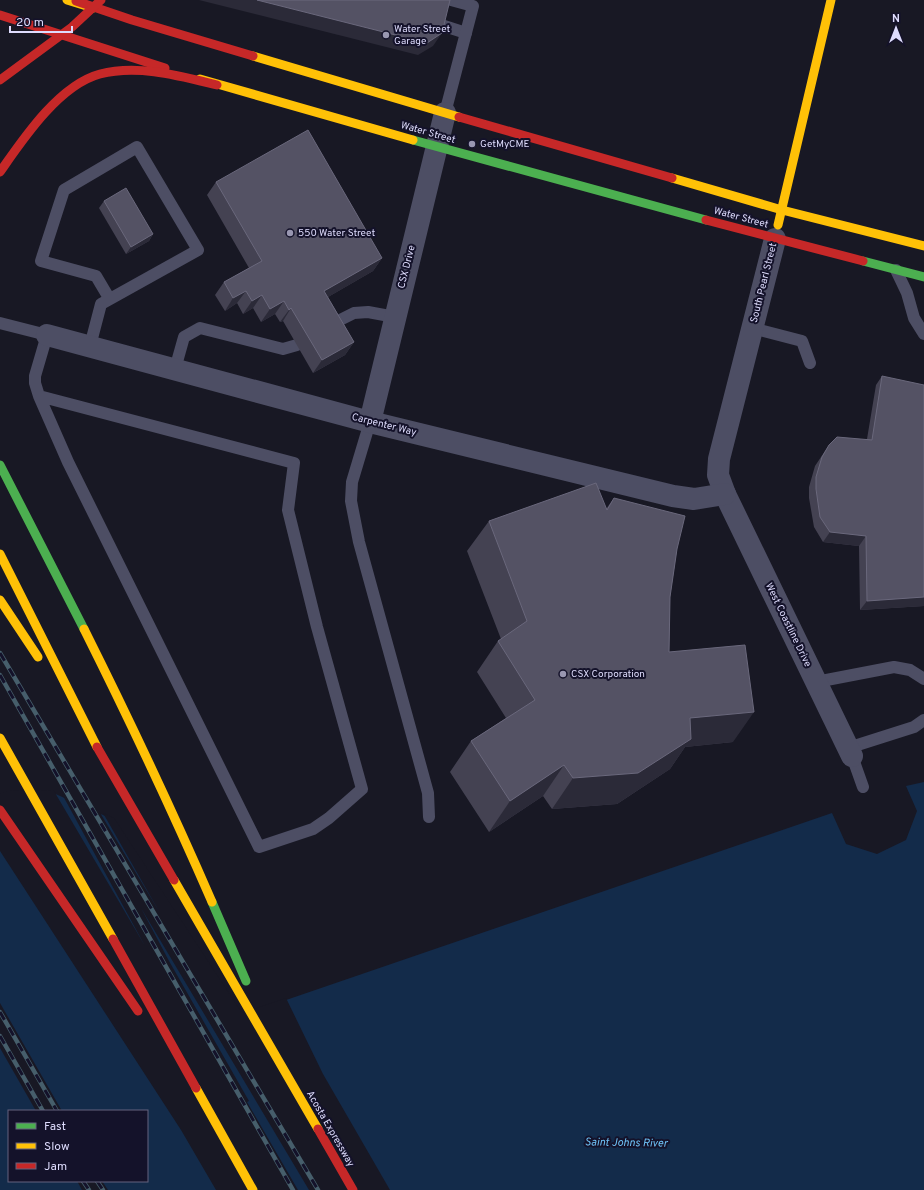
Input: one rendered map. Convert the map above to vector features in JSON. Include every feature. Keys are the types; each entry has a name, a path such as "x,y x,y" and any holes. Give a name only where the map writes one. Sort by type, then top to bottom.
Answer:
{"main road":[{"path":"68,0 93,8"},
{"name":"Water Street","path":"74,0 93,8 782,210 924,246"},
{"path":"0,80 60,36 101,0"},
{"name":"South Pearl Street","path":"775,239 831,0"},
{"name":"Water Street","path":"0,15 60,36 217,84 436,147 775,239 924,277"},
{"path":"0,172 17,148 53,107 75,86 92,77 106,73 130,71 163,74 217,84"},
{"path":"0,465 136,732 167,798 289,1080"},
{"path":"0,554 87,729 289,1080"},
{"path":"0,600 87,729"},
{"path":"0,738 253,1190"},
{"path":"0,810 144,1020"},
{"path":"158,1040 212,1119"},
{"name":"Acosta Expressway","path":"289,1080 353,1190"}],"street":[{"name":"CSX Drive","path":"370,422 445,112"},
{"name":"South Pearl Street","path":"725,494 718,475 719,459 775,239"},
{"name":"Carpenter Way","path":"47,335 370,422 673,496 694,499 725,494"},
{"name":"West Coastline Drive","path":"725,494 850,752"}],"lane":[{"path":"445,112 473,6 451,0"},
{"path":"438,24 466,33"},
{"path":"90,346 101,304 109,298 198,250 137,147 64,190 41,261 96,276 109,298"},
{"path":"896,270 907,293 914,318 924,334"},
{"path":"328,326 354,313 368,312 395,317"},
{"path":"0,323 47,335 35,376 38,396 68,462 259,847 313,829 329,818 362,789 317,627 288,510 294,463 38,396"},
{"path":"175,369 184,337 200,328 284,349 297,345"},
{"path":"752,328 802,341 810,363"},
{"path":"370,422 352,482 351,501 359,542 428,794 429,817"},
{"path":"816,682 894,667 910,670 924,680"},
{"path":"863,787 850,752 914,727 924,720"}],"water":[{"name":"Saint Johns River","path":"924,782 924,1190 0,1190 0,796 51,792 112,819 242,1015 832,813 846,844 877,854 906,840 917,811 906,786"}],"pier":[{"path":"9,791 54,791 145,946 62,794 99,811 160,913 103,813 114,818 242,1013 286,998 323,1074 390,1190 309,1190 141,908 169,961 249,1101 247,1102 298,1190 216,1190 181,1130 0,851 0,794"},
{"path":"0,1003 61,1110 35,1110 0,1048"},
{"path":"78,1182 103,1182 108,1190 82,1190"}],"building":[{"path":"257,0 450,0 442,33 427,43"},
{"name":"550 Water Street","path":"308,130 382,258 324,291 354,342 322,360 291,308 289,310 284,301 270,309 262,295 252,301 246,291 233,298 224,282 262,261 216,182"},
{"path":"126,188 153,234 131,247 104,201"},
{"path":"882,376 924,385 924,597 867,601 866,536 830,532 820,517 816,477 822,457 829,445 837,437 872,440"},
{"name":"CSX Corporation","path":"596,483 607,510 614,498 685,516 677,549 670,597 669,652 745,645 754,712 690,718 691,739 638,773 573,778 564,765 510,801 471,741 535,700 498,641 527,621 489,521"}],"railway":[{"path":"0,653 318,1190"},
{"path":"0,675 293,1190"},
{"path":"0,1012 56,1110"},
{"path":"0,1036 42,1110"},
{"path":"84,1182 89,1190"},
{"path":"98,1182 103,1190"}],"traffic: fast":[{"path":"413,140 706,220"},
{"path":"863,261 924,277"},
{"path":"0,465 84,629"},
{"path":"212,902 246,981"}],"traffic: slow":[{"path":"67,0 93,8"},
{"path":"778,225 831,0"},
{"path":"253,56 459,117"},
{"path":"200,79 413,140"},
{"path":"672,178 782,210 924,246"},
{"path":"0,554 97,747"},
{"path":"0,600 38,657"},
{"path":"84,629 150,765 212,902"},
{"path":"0,738 113,939"},
{"path":"174,880 318,1129"},
{"path":"196,1088 253,1190"}],"traffic: jam":[{"path":"0,80 72,27 101,0"},
{"path":"76,1 132,20 253,56"},
{"path":"0,15 165,68"},
{"path":"0,172 43,115 70,89 85,80 100,74 129,70 159,72 217,85"},
{"path":"459,117 672,178"},
{"path":"706,220 863,261"},
{"path":"97,747 174,880"},
{"path":"0,810 138,1011"},
{"path":"113,939 196,1088"},
{"path":"318,1129 353,1190"}],"place":[{"name":"Water Street Garage","path":"386,35"},
{"name":"GetMyCME","path":"472,144"},
{"name":"550 Water Street","path":"290,233"},
{"name":"CSX Corporation","path":"563,674"}]}
